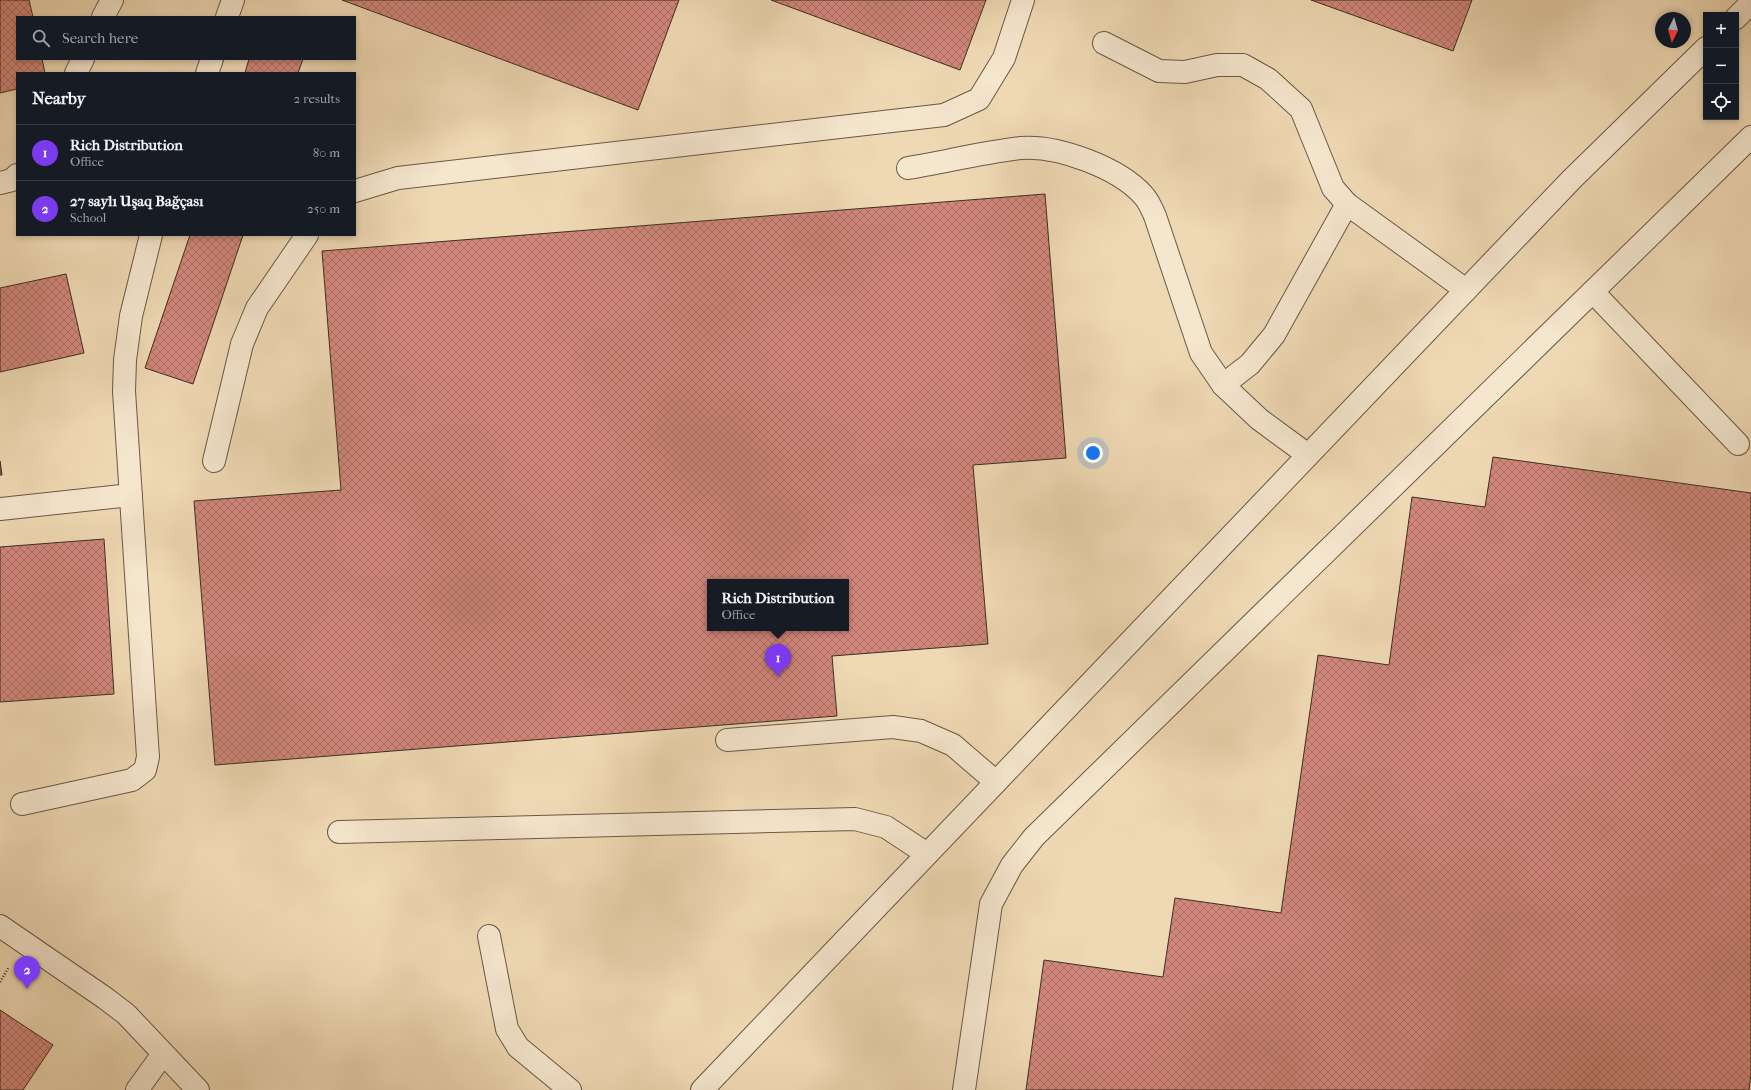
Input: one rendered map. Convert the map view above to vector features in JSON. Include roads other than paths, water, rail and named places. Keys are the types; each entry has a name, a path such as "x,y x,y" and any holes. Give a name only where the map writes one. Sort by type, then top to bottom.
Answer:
{"street":[{"path":"104,16 112,0"},
{"path":"227,16 233,0"},
{"path":"356,191 398,178 944,114 979,99 1004,58 1023,0"},
{"path":"1739,15 1751,3"},
{"path":"1104,43 1160,71 1185,72 1217,65 1243,65 1268,79 1301,109 1333,188 1347,204 1466,290"},
{"path":"702,1090 1572,179 1703,51"},
{"path":"76,72 82,60"},
{"path":"207,72 212,60"},
{"path":"964,1090 992,904 1012,865 1034,837 1751,137"},
{"path":"908,168 1022,148 1030,148 1051,150 1098,163 1122,178 1143,195 1155,216 1201,353 1223,385 1259,419 1308,455"},
{"path":"1223,385 1250,364 1274,335 1347,204"},
{"path":"22,804 132,780 145,770 148,757 124,391 125,360 131,316 147,236"},
{"path":"214,460 242,344 257,308 306,236"},
{"path":"1593,292 1738,444"},
{"path":"0,509 131,495"},
{"path":"727,740 893,727 921,731 953,745 996,782"},
{"path":"339,832 855,818 886,826 927,854"},
{"path":"0,926 126,1014 198,1090"},
{"path":"488,936 507,1029 518,1047 570,1090"},
{"path":"136,1090 163,1054"}],"place":[{"name":"Rich Distribution","path":"778,677"},
{"name":"27 saylı Uşaq Bağçası","path":"27,989"}]}
